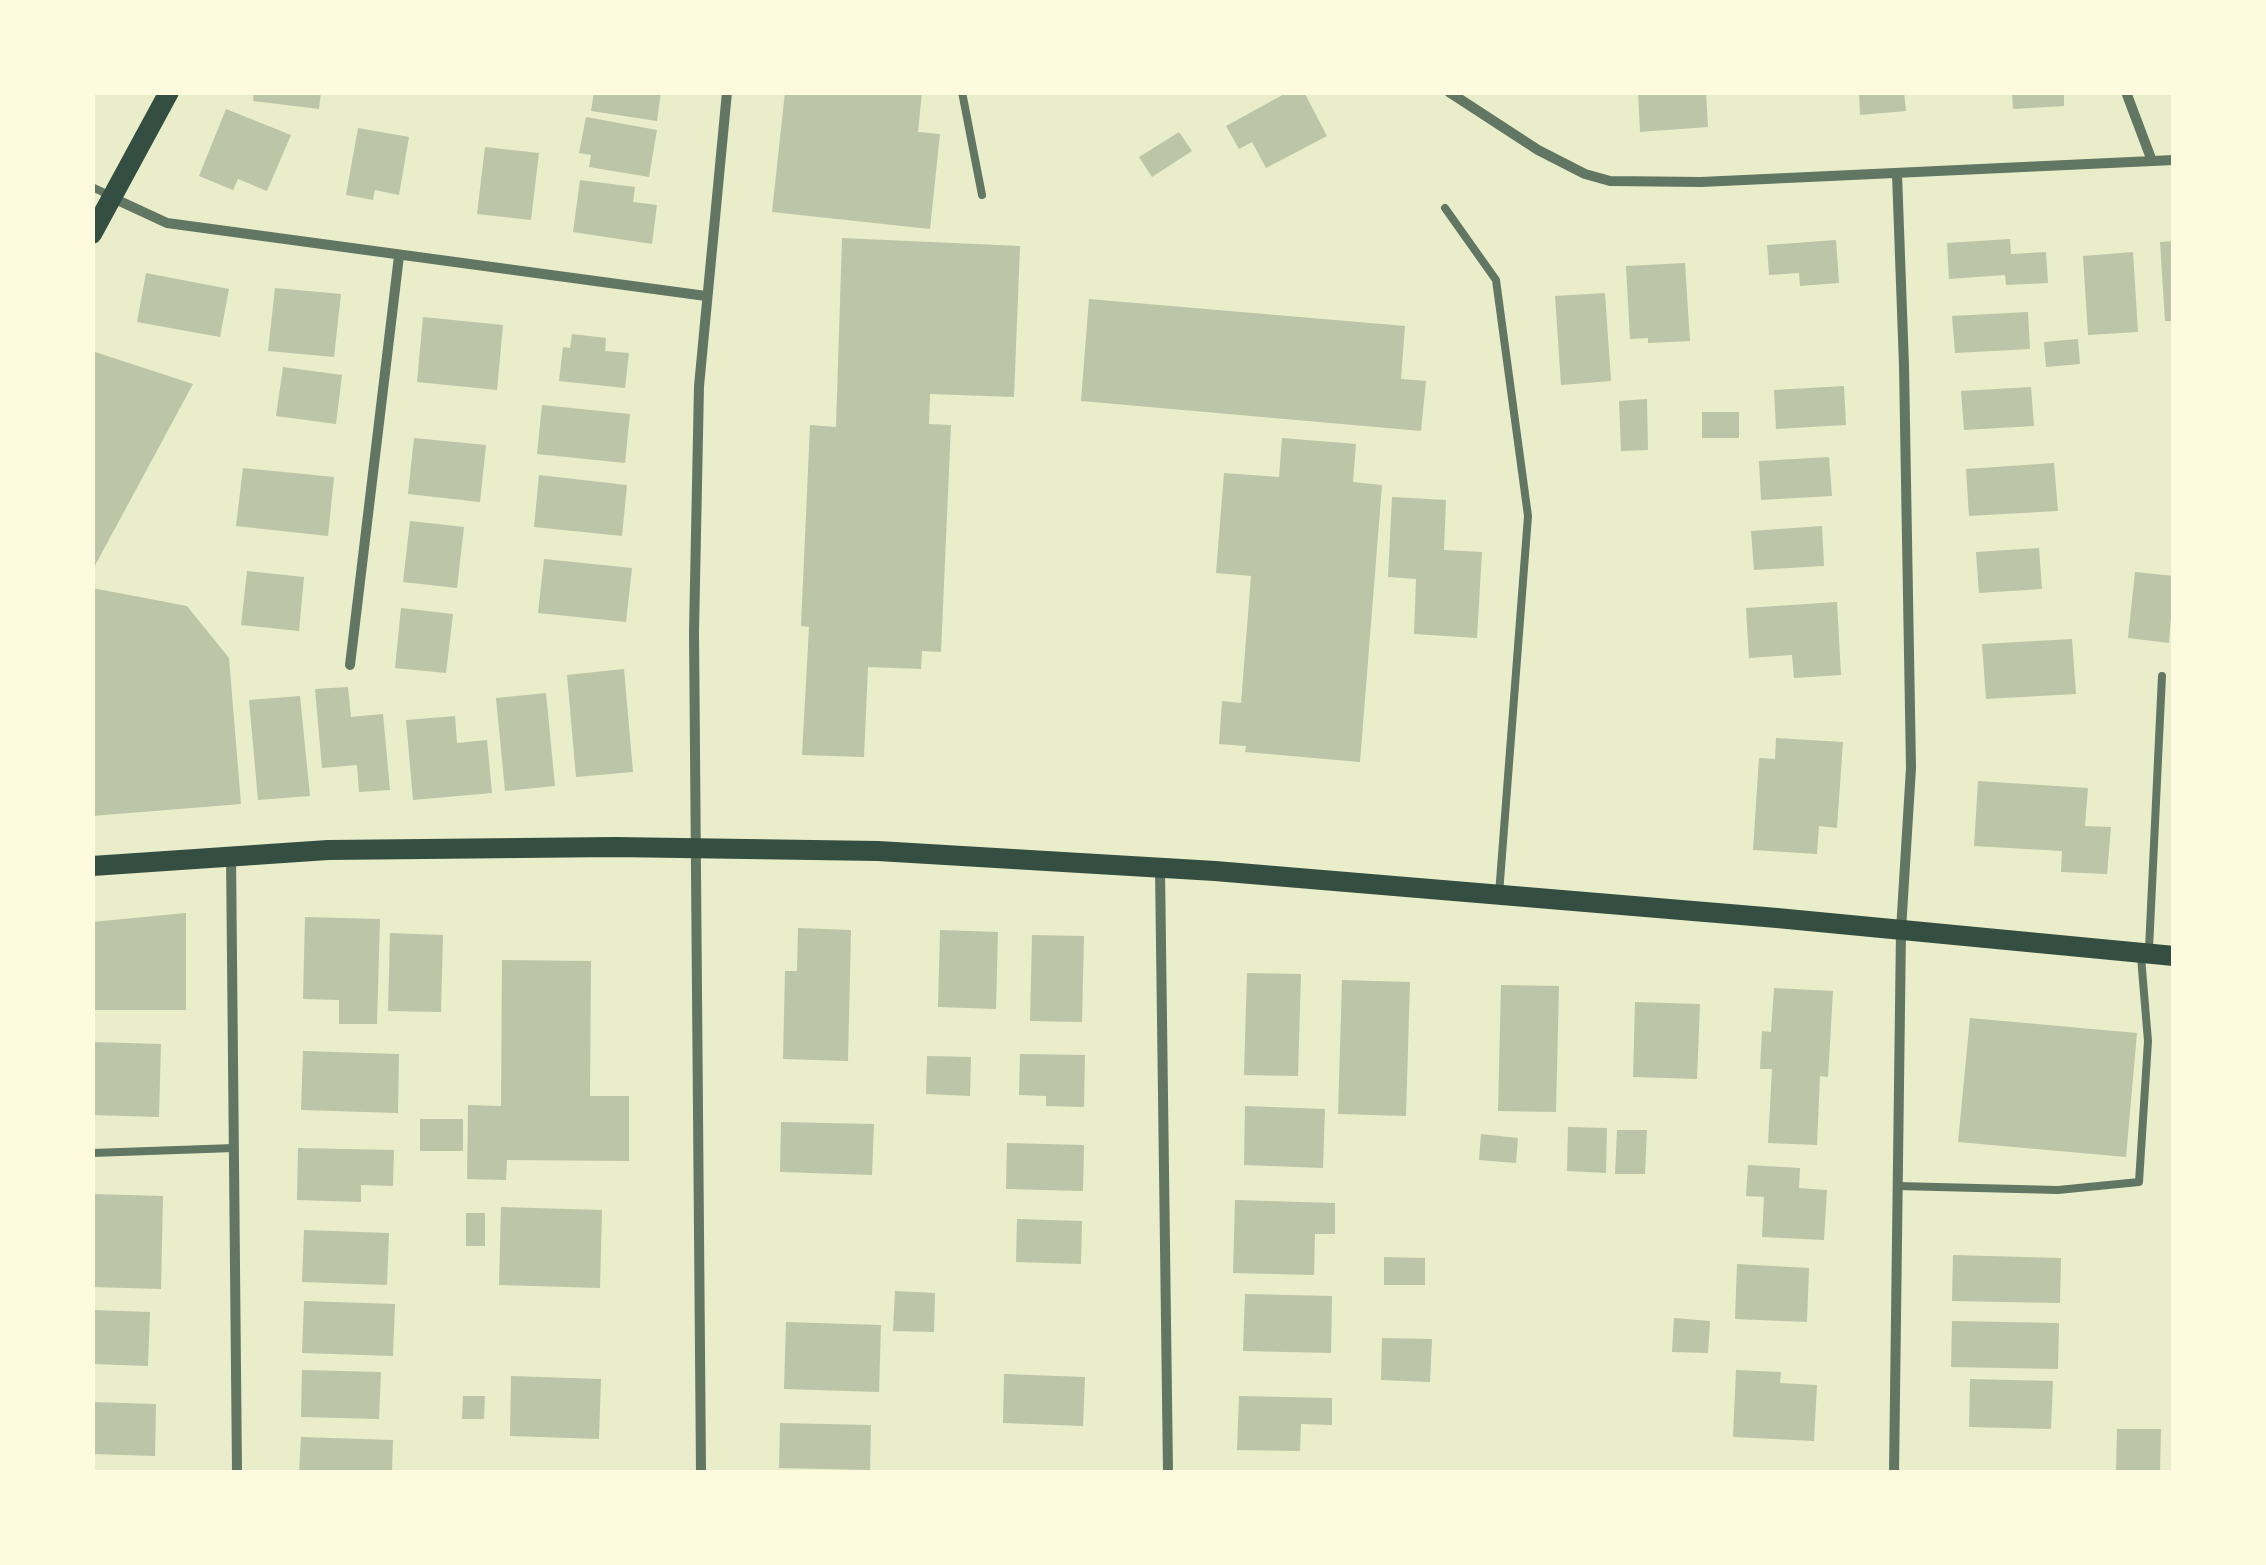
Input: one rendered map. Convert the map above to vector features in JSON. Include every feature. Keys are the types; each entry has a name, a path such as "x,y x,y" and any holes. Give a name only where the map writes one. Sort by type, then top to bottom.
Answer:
{"main road":[{"path":"92,234 169,92"},
{"path":"92,866 328,850 878,851 1499,895 2174,956"}],"street":[{"path":"701,1472 695,594 699,386 727,92"},
{"path":"1449,92 1538,150 1585,174 1610,181 1646,184 2174,160"},
{"path":"2126,92 2152,160"},
{"path":"1894,1472 1901,930 1911,768 1897,174"},
{"path":"113,198 158,222 706,296"},
{"path":"350,665 399,256"},
{"path":"231,855 237,1472"},
{"path":"1160,868 1168,1472"}],"lane":[{"path":"962,92 982,195"},
{"path":"92,187 113,198"},
{"path":"1445,208 1496,280 1528,516 1499,895"},
{"path":"1897,1186 2058,1190 2139,1182 2148,1041 2144,954 2162,676"},
{"path":"92,1153 234,1148"}],"building":[{"path":"254,92 321,92 319,109 253,101"},
{"path":"594,92 661,92 657,121 591,111"},
{"path":"785,92 922,92 918,132 940,134 930,229 772,212"},
{"path":"1288,92 1304,92 1327,136 1266,168 1252,142 1239,149 1226,126"},
{"path":"1638,92 1706,92 1708,127 1640,132"},
{"path":"1859,92 1904,92 1906,111 1860,115"},
{"path":"2012,92 2064,92 2064,106 2013,109"},
{"path":"226,109 291,135 267,191 238,179 233,190 199,176"},
{"path":"586,117 657,130 649,177 589,167 591,155 579,153"},
{"path":"358,128 409,137 399,195 375,190 373,200 346,195"},
{"path":"1179,132 1192,151 1152,177 1139,157"},
{"path":"485,147 539,153 531,220 477,214"},
{"path":"580,180 635,187 633,202 657,205 652,244 573,232"},
{"path":"842,238 1020,246 1014,397 930,394 929,424 951,425 941,652 922,651 921,669 868,667 864,757 802,755 809,627 801,626 810,425 836,427"},
{"path":"2010,239 2011,254 2046,252 2048,283 2006,285 2005,275 1949,279 1947,243"},
{"path":"1836,240 1839,283 1800,286 1799,273 1769,275 1767,245"},
{"path":"2174,241 2174,321 2165,321 2160,242"},
{"path":"2133,252 2138,332 2088,335 2083,256"},
{"path":"1685,263 1690,341 1648,343 1648,338 1630,339 1626,266"},
{"path":"146,273 229,289 220,337 137,322"},
{"path":"275,288 341,294 334,357 268,351"},
{"path":"1605,293 1611,381 1561,385 1555,296"},
{"path":"1089,299 1405,326 1401,379 1426,381 1421,431 1081,401"},
{"path":"2028,312 2030,349 1955,353 1952,316"},
{"path":"423,317 503,325 497,390 417,382"},
{"path":"572,334 606,338 605,351 629,353 625,388 559,381 563,347 570,348"},
{"path":"2078,339 2080,364 2046,367 2044,342"},
{"path":"92,351 193,384 92,571"},
{"path":"283,367 342,375 336,424 276,416"},
{"path":"1844,386 1846,425 1776,429 1774,390"},
{"path":"2031,387 2034,426 1964,430 1961,391"},
{"path":"1647,399 1648,450 1621,451 1619,401"},
{"path":"542,405 630,414 625,463 537,454"},
{"path":"1702,412 1739,412 1739,438 1702,438"},
{"path":"414,438 486,445 480,502 408,494"},
{"path":"1282,438 1356,444 1353,482 1382,485 1360,762 1245,752 1246,746 1219,744 1222,701 1241,703 1251,576 1216,573 1224,473 1279,477"},
{"path":"1829,457 1832,496 1761,500 1759,461"},
{"path":"2054,463 2058,511 1969,516 1966,469"},
{"path":"243,468 334,477 328,536 236,526"},
{"path":"539,475 627,485 622,536 534,527"},
{"path":"1392,497 1446,500 1444,550 1482,552 1477,638 1414,634 1416,579 1388,577"},
{"path":"410,521 464,527 457,588 403,582"},
{"path":"1822,526 1824,566 1754,570 1751,531"},
{"path":"2039,548 2042,589 1979,593 1976,552"},
{"path":"544,559 632,568 626,622 538,613"},
{"path":"247,571 304,577 299,631 241,625"},
{"path":"2135,572 2174,576 2169,643 2128,638"},
{"path":"92,588 187,606 229,658 241,804 92,816"},
{"path":"1837,602 1841,675 1794,678 1792,655 1749,658 1746,608"},
{"path":"401,608 453,614 446,673 395,668"},
{"path":"2072,639 2076,694 1986,699 1982,644"},
{"path":"624,669 633,772 576,777 567,675"},
{"path":"348,687 351,717 383,714 390,790 359,792 357,765 322,768 315,689"},
{"path":"546,693 555,786 505,791 496,698"},
{"path":"300,696 310,796 258,800 249,700"},
{"path":"455,716 457,743 487,740 492,793 413,800 406,720"},
{"path":"1776,738 1843,742 1837,828 1819,826 1817,854 1753,850 1759,758 1775,759"},
{"path":"1978,781 2088,788 2085,826 2111,827 2107,874 2061,872 2062,851 1974,846"},
{"path":"186,913 186,1010 92,1010 92,922"},
{"path":"305,917 380,919 377,1024 339,1024 339,1000 303,999"},
{"path":"798,928 851,930 848,1061 783,1059 785,971 797,971"},
{"path":"940,930 998,932 996,1009 938,1007"},
{"path":"390,933 443,935 441,1012 388,1011"},
{"path":"1032,935 1084,936 1082,1022 1030,1021"},
{"path":"502,960 591,961 590,1096 629,1096 629,1161 507,1160 506,1180 467,1179 468,1105 501,1106"},
{"path":"1247,973 1301,974 1298,1076 1244,1075"},
{"path":"1342,980 1410,982 1406,1116 1338,1114"},
{"path":"1501,985 1559,986 1556,1112 1498,1111"},
{"path":"1774,988 1833,991 1828,1077 1820,1076 1817,1145 1768,1143 1772,1069 1760,1069 1762,1031 1771,1032"},
{"path":"1635,1002 1700,1004 1697,1079 1633,1077"},
{"path":"1970,1018 2137,1033 2126,1157 1958,1142"},
{"path":"92,1042 161,1044 159,1117 92,1115"},
{"path":"303,1051 399,1054 398,1113 301,1110"},
{"path":"1020,1054 1085,1055 1084,1107 1046,1106 1046,1096 1019,1095"},
{"path":"927,1056 971,1057 970,1096 926,1094"},
{"path":"1245,1106 1325,1109 1323,1168 1244,1165"},
{"path":"420,1119 463,1119 463,1151 420,1151"},
{"path":"781,1122 874,1124 872,1175 780,1172"},
{"path":"1568,1127 1607,1128 1606,1173 1567,1171"},
{"path":"1617,1130 1647,1130 1645,1174 1615,1174"},
{"path":"1481,1134 1518,1138 1516,1163 1479,1160"},
{"path":"1007,1143 1084,1145 1083,1191 1006,1189"},
{"path":"298,1148 394,1150 393,1186 361,1185 361,1202 297,1200"},
{"path":"1748,1165 1800,1168 1799,1188 1827,1190 1824,1240 1762,1237 1764,1197 1746,1196"},
{"path":"92,1194 163,1196 161,1289 92,1287"},
{"path":"1235,1200 1335,1203 1335,1234 1315,1234 1314,1275 1233,1273"},
{"path":"501,1207 602,1210 600,1288 499,1285"},
{"path":"466,1213 485,1213 485,1246 466,1246"},
{"path":"1017,1219 1082,1221 1081,1264 1016,1262"},
{"path":"304,1230 389,1233 387,1285 302,1282"},
{"path":"1953,1255 2061,1258 2060,1303 1952,1301"},
{"path":"1384,1257 1425,1258 1425,1285 1384,1285"},
{"path":"1737,1264 1809,1268 1807,1322 1735,1319"},
{"path":"895,1291 935,1293 934,1332 893,1331"},
{"path":"1245,1294 1332,1296 1331,1353 1243,1351"},
{"path":"304,1301 395,1304 393,1356 302,1353"},
{"path":"92,1310 150,1312 148,1366 92,1364"},
{"path":"1674,1318 1710,1321 1708,1353 1672,1352"},
{"path":"1952,1321 2059,1323 2058,1369 1951,1367"},
{"path":"786,1322 881,1325 879,1392 784,1389"},
{"path":"1382,1338 1432,1339 1430,1382 1381,1380"},
{"path":"302,1370 381,1372 379,1419 301,1417"},
{"path":"1736,1370 1781,1372 1780,1383 1817,1385 1814,1441 1733,1437"},
{"path":"1004,1374 1085,1377 1083,1426 1003,1423"},
{"path":"511,1376 601,1379 599,1439 510,1436"},
{"path":"1970,1379 2053,1381 2051,1429 1969,1427"},
{"path":"463,1396 485,1396 484,1419 462,1419"},
{"path":"1239,1396 1332,1398 1332,1425 1301,1424 1300,1451 1237,1450"},
{"path":"92,1402 156,1404 155,1456 92,1454"},
{"path":"780,1423 871,1425 870,1470 779,1468"},
{"path":"2117,1429 2161,1429 2160,1472 2116,1472"},
{"path":"301,1437 393,1440 392,1472 299,1472"}]}
